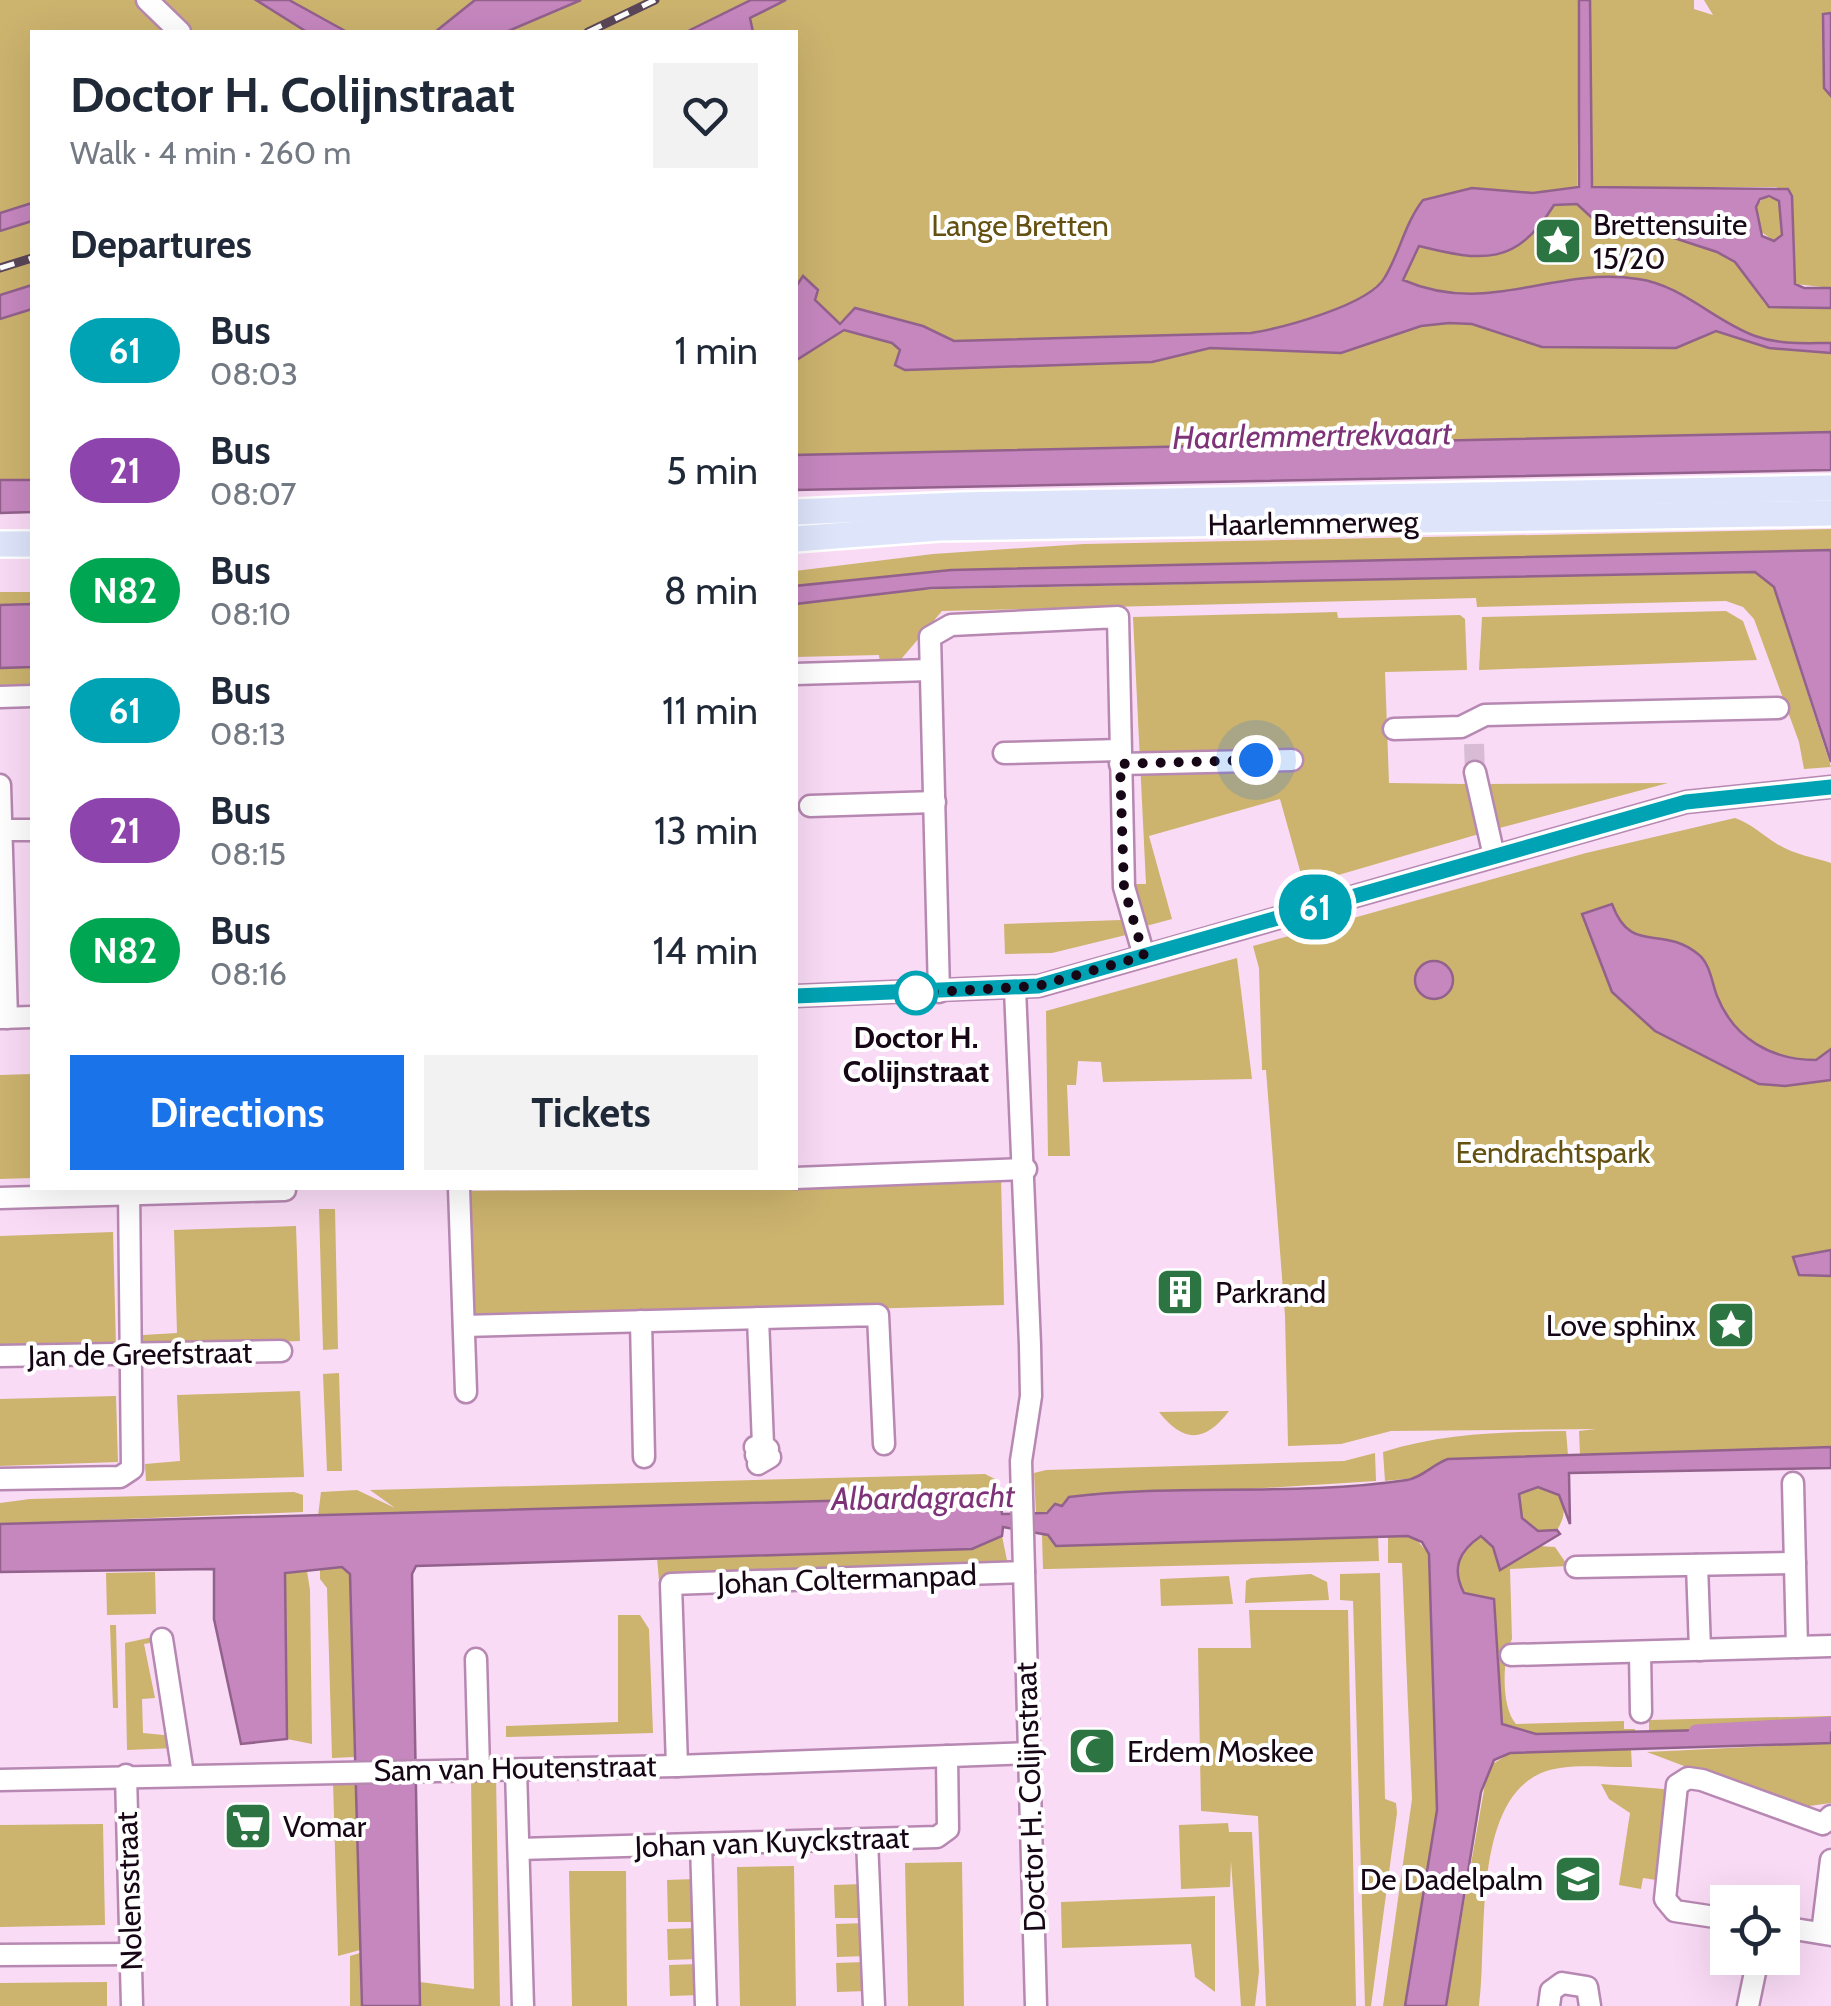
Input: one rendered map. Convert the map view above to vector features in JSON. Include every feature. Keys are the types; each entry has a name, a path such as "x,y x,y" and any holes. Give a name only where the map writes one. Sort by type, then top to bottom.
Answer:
{"main road":[{"name":"Haarlemmerweg","path":"798,512 979,504 1831,488"},
{"name":"Haarlemmerweg","path":"798,539 939,528 1831,513"},
{"path":"0,527 30,526"},
{"path":"0,544 30,544"}],"street":[{"path":"147,0 178,30"},
{"path":"939,992 930,637 940,628 1118,617 1124,888 1144,956"},
{"path":"798,674 930,670"},
{"path":"0,696 30,696"},
{"path":"1394,729 1460,727 1484,715 1778,708"},
{"path":"1474,719 1474,744"},
{"path":"1004,753 1292,760"},
{"path":"1475,772 1494,856"},
{"path":"0,785 4,1018 30,1017"},
{"path":"798,996 1016,989 1702,798 1826,787"},
{"path":"810,806 935,802"},
{"path":"2,830 30,830"},
{"name":"Doctor H. Colijnstraat","path":"1016,989 1026,1169 1031,1396 1022,1478 1036,2006"},
{"path":"798,1178 1026,1169"},
{"path":"0,1480 120,1477 132,1469 134,1352 129,1190"},
{"path":"0,1198 129,1190 285,1190"},
{"path":"459,1190 466,1392"},
{"path":"464,1326 878,1315 884,1444"},
{"path":"758,1318 763,1445 755,1448 768,1449 756,1455 770,1458 758,1464"},
{"path":"641,1321 644,1457"},
{"name":"Jan de Greefstraat","path":"0,1356 281,1352"},
{"path":"1793,1484 1798,1647"},
{"path":"1576,1568 1795,1562"},
{"name":"Johan Coltermanpad","path":"677,1766 671,1584 1023,1565"},
{"path":"1697,1565 1700,1650"},
{"path":"162,1639 181,1738 182,1774"},
{"path":"1512,1655 1831,1646"},
{"path":"1640,1652 1641,1712"},
{"path":"476,1659 479,1768"},
{"name":"Sam van Houtenstraat","path":"0,1780 677,1766 1030,1753"},
{"name":"Johan van Kuyckstraat","path":"518,1849 867,1840 944,1834 949,1814 947,1756"},
{"path":"516,1770 523,2006"},
{"name":"Nolensstraat","path":"126,1776 132,2006"},
{"path":"1710,1916 1675,1911 1666,1899 1676,1785 1688,1778 1828,1826"},
{"path":"867,1840 874,2006"},
{"path":"700,1844 706,2006"},
{"path":"1800,1930 1827,1934 1831,1860"},
{"path":"0,1955 131,1954"},
{"path":"1748,2006 1754,1975"},
{"path":"1550,2006 1552,1991 1562,1982 1587,1987 1590,2006"}],"green space":[{"name":"Lange Bretten","path":"0,0 1579,0 1577,204 1603,228 1665,235 1717,252 1735,262 1765,304 1776,308 1831,308 1831,432 798,455 798,30 30,30 30,480 0,480"},
{"path":"1590,0 1694,0 1694,9 1713,15 1704,0 1831,0 1831,288 1795,284 1792,196 1776,187 1592,187"},
{"path":"1764,197 1777,199 1783,211 1782,236 1774,241 1760,231 1756,207"},
{"path":"1831,529 1831,550 951,570 798,586 798,571 933,554 1084,544"},
{"path":"1755,572 1773,586 1831,767 1804,769 1799,742 1754,619 1743,607 1726,601 1477,607 1476,598 942,611 897,664 880,665 879,655 798,657 798,604 897,590"},
{"path":"0,592 30,592 30,604 0,605"},
{"path":"1726,611 1743,621 1757,660 1479,670 1482,617"},
{"path":"1337,612 1338,618 1460,615 1465,619 1467,670 1385,672 1389,783 1466,784 1479,834 1304,885 1280,799 1149,836 1172,919 1146,926 1135,884 1146,884 1133,617"},
{"path":"0,668 30,668 30,690 0,690"},
{"path":"1668,783 1492,830 1485,784"},
{"name":"Eendrachtspark","path":"1735,818 1784,848 1831,863 1831,1447 1580,1455 1579,1431 1596,1429 1391,1431 1341,1444 1288,1446 1285,1316 1266,1070 1262,1070 1259,968 1253,946 1586,853"},
{"path":"1121,920 1126,935 1052,953 1005,954 1004,924"},
{"path":"1237,958 1252,1079 1103,1082 1101,1062 1078,1061 1076,1085 1067,1085 1070,1156 1048,1156 1046,1011"},
{"path":"30,1074 30,1178 0,1179 0,1075"},
{"path":"1001,1176 1004,1305 471,1320 467,1191 798,1188"},
{"path":"319,1209 335,1209 338,1349 323,1350"},
{"path":"296,1226 300,1341 143,1347 143,1335 177,1333 174,1230"},
{"path":"113,1232 116,1347 0,1351 0,1236"},
{"path":"339,1373 342,1471 327,1471 323,1374"},
{"path":"300,1391 304,1477 146,1481 145,1464 180,1461 177,1395"},
{"path":"116,1396 118,1462 0,1466 0,1399"},
{"path":"1229,1411 1211,1429 1194,1435 1177,1429 1159,1412"},
{"path":"1566,1431 1568,1455 1448,1459 1415,1478 1385,1481 1383,1452 1474,1435"},
{"path":"1375,1453 1376,1481 1187,1493 1136,1491 1036,1514 1034,1473 1046,1470 1344,1461"},
{"path":"985,1474 997,1480 996,1491 985,1492 985,1497 945,1500 318,1516 321,1492 357,1490 395,1508 370,1490"},
{"path":"1538,1487 1559,1495 1564,1513 1557,1530 1538,1531 1522,1518 1519,1493"},
{"path":"294,1492 303,1495 303,1512 0,1524 0,1503 30,1499"},
{"path":"1042,1535 1049,1535 1057,1546 1378,1536 1379,1561 1043,1569"},
{"path":"1388,1535 1415,1538 1429,1554 1437,1810 1405,2006 1383,2006 1412,1799 1402,1563 1388,1563"},
{"path":"1002,1536 1009,1570 659,1581 657,1558 971,1549"},
{"path":"1481,1536 1493,1547 1500,1570 1539,1546 1555,1547 1568,1566 1510,1569 1512,1639 1505,1683 1508,1707 1516,1724 1624,1721 1624,1729 1635,1729 1635,1733 1536,1734 1502,1724 1494,1599 1464,1593 1457,1568 1462,1554"},
{"path":"320,1567 342,1567 351,1575 354,1757 332,1758 327,1588 320,1579"},
{"path":"307,1571 312,1744 287,1739 285,1573"},
{"path":"155,1572 156,1614 107,1615 106,1573"},
{"path":"1380,1573 1385,1799 1396,1803 1397,1813 1371,2006 1365,2006 1353,1601 1340,1600 1340,1574"},
{"path":"1311,1574 1327,1582 1329,1600 1245,1603 1246,1581 1251,1578"},
{"path":"1229,1576 1233,1604 1161,1606 1160,1579"},
{"path":"1249,1610 1348,1610 1356,2006 1266,2006 1258,1816 1201,1811 1198,1648 1251,1648"},
{"path":"618,1615 640,1615 649,1629 653,1733 506,1737 506,1726 618,1722"},
{"path":"110,1625 116,1625 118,1708 113,1708"},
{"path":"153,1637 155,1642 144,1644 155,1698 142,1699 143,1733 174,1736 176,1748 127,1750 125,1643"},
{"path":"1831,1716 1831,1727 1649,1732 1649,1720"},
{"path":"1831,1743 1831,1803 1795,1808 1647,1752"},
{"path":"1631,1749 1632,1767 1549,1770 1517,1791 1502,1815 1493,1845 1487,1879 1479,2006 1446,2006 1488,1767 1510,1753"},
{"path":"496,1775 500,2006 420,2006 420,1982 474,1989 471,1777"},
{"path":"333,1781 356,1782 360,1950 338,1956"},
{"path":"1601,1784 1664,1789 1667,1803 1656,1880 1643,1878 1641,1889 1619,1885 1630,1813 1609,1799"},
{"path":"1228,1823 1229,1832 1252,1832 1259,1972 1255,2006 1241,2006 1231,1861 1230,1887 1181,1889 1179,1825"},
{"path":"103,1824 105,1925 0,1927 0,1825"},
{"path":"962,1862 964,2006 908,2006 905,1863"},
{"path":"794,1866 796,2006 740,2006 737,1867"},
{"path":"569,1871 626,1871 627,2006 572,2006"},
{"path":"695,1879 697,1922 668,1922 667,1880"},
{"path":"863,1884 864,1918 835,1918 834,1885"},
{"path":"1215,1896 1215,1992 1195,1977 1191,1944 1062,1948 1061,1902"},
{"path":"866,1923 867,1956 837,1957 836,1924"},
{"path":"697,1928 698,1959 668,1960 667,1929"},
{"path":"360,1953 361,2006 350,2006 350,1956"},
{"path":"865,1962 867,1991 837,1992 836,1963"},
{"path":"699,1964 700,1995 670,1996 669,1965"},
{"path":"107,1982 107,2006 0,2006 0,1983"}],"shaded area":[{"path":"256,0 289,0 343,30 304,30"},
{"path":"475,0 581,0 511,30 438,30"},
{"path":"751,0 786,0 750,18 753,30 690,30"},
{"path":"1579,0 1590,0 1592,187 1788,189 1792,196 1795,284 1831,288 1831,308 1769,307 1735,262 1717,252 1665,235 1603,228 1577,204 1554,205 1526,239 1496,254 1462,255 1419,246 1403,280 1464,294 1577,279 1638,279 1669,288 1755,336 1783,342 1831,343 1831,353 1769,348 1716,331 1676,348 1542,347 1472,324 1449,323 1421,326 1341,353 1210,348 1152,362 905,370 895,365 900,350 892,343 844,330 798,359 798,284 803,276 818,290 815,300 840,324 855,308 923,326 954,341 1251,333 1324,314 1376,287 1385,277 1423,200 1472,188 1533,193 1579,187","holes":["1769,196 1779,201 1782,235 1774,241 1762,236 1756,207 1760,199"]},
{"path":"1831,13 1831,96 1824,88 1823,14"},
{"path":"30,204 30,222 0,231 0,213"},
{"path":"30,286 30,310 0,319 0,295"},
{"path":"1831,432 1831,470 798,490 798,455"},
{"path":"0,480 30,480 30,512 0,513"},
{"path":"1831,550 1831,762 1774,587 1755,572 931,588 798,604 798,586 951,570"},
{"path":"30,604 30,667 0,668 0,605"},
{"path":"1612,904 1628,930 1684,945 1698,954 1708,968 1724,1011 1756,1044 1800,1059 1816,1060 1831,1049 1831,1080 1785,1086 1759,1084 1655,1031 1612,992 1582,914"},
{"path":"1434,961 1447,967 1453,980 1447,993 1434,999 1421,993 1415,980 1421,967"},
{"path":"1831,1250 1831,1276 1799,1275 1793,1257"},
{"path":"1831,1447 1831,1468 1569,1473 1570,1524 1559,1495 1538,1487 1519,1494 1522,1518 1538,1531 1557,1530 1560,1534 1500,1570 1493,1547 1481,1536 1467,1548 1458,1568 1464,1593 1494,1599 1502,1724 1536,1734 1831,1727 1831,1743 1510,1753 1494,1760 1481,1792 1446,2006 1405,2006 1437,1810 1429,1554 1422,1542 1408,1536 1056,1546 1048,1535 1003,1527 1002,1536 972,1549 416,1566 412,1574 420,2006 362,2006 350,1574 342,1567 285,1573 287,1739 241,1744 214,1619 214,1569 0,1572 0,1524 1000,1496 1002,1514 1047,1513 1055,1504 1062,1506 1069,1497 1111,1493 1322,1488 1407,1480 1448,1459"}],"waterway":[{"path":"1696,1732 1831,1724"}],"tunnel":[{"path":"1474,744 1475,772"}],"railway":[{"path":"592,30 655,0"},
{"path":"0,268 30,259"}],"bus line":[{"name":"61","path":"798,996 1038,986 1686,802 1779,789 1831,787"}],"place":[{"name":"Brettensuite 15/20","path":"1558,241"},
{"name":"Doctor H. Colijnstraat","path":"916,993"},
{"name":"Parkrand","path":"1180,1292"},
{"name":"Love sphinx","path":"1731,1325"},
{"name":"Erdem Moskee","path":"1092,1751"},
{"name":"Vomar","path":"248,1826"},
{"name":"De Dadelpalm","path":"1578,1879"}],"route":[{"path":"916,993 1038,986 1144,956 1124,888 1120,764 1256,760"}],"water label":[{"name":"Haarlemmertrekvaart","path":"1312,435"},
{"name":"Albardagracht","path":"923,1497"}]}
